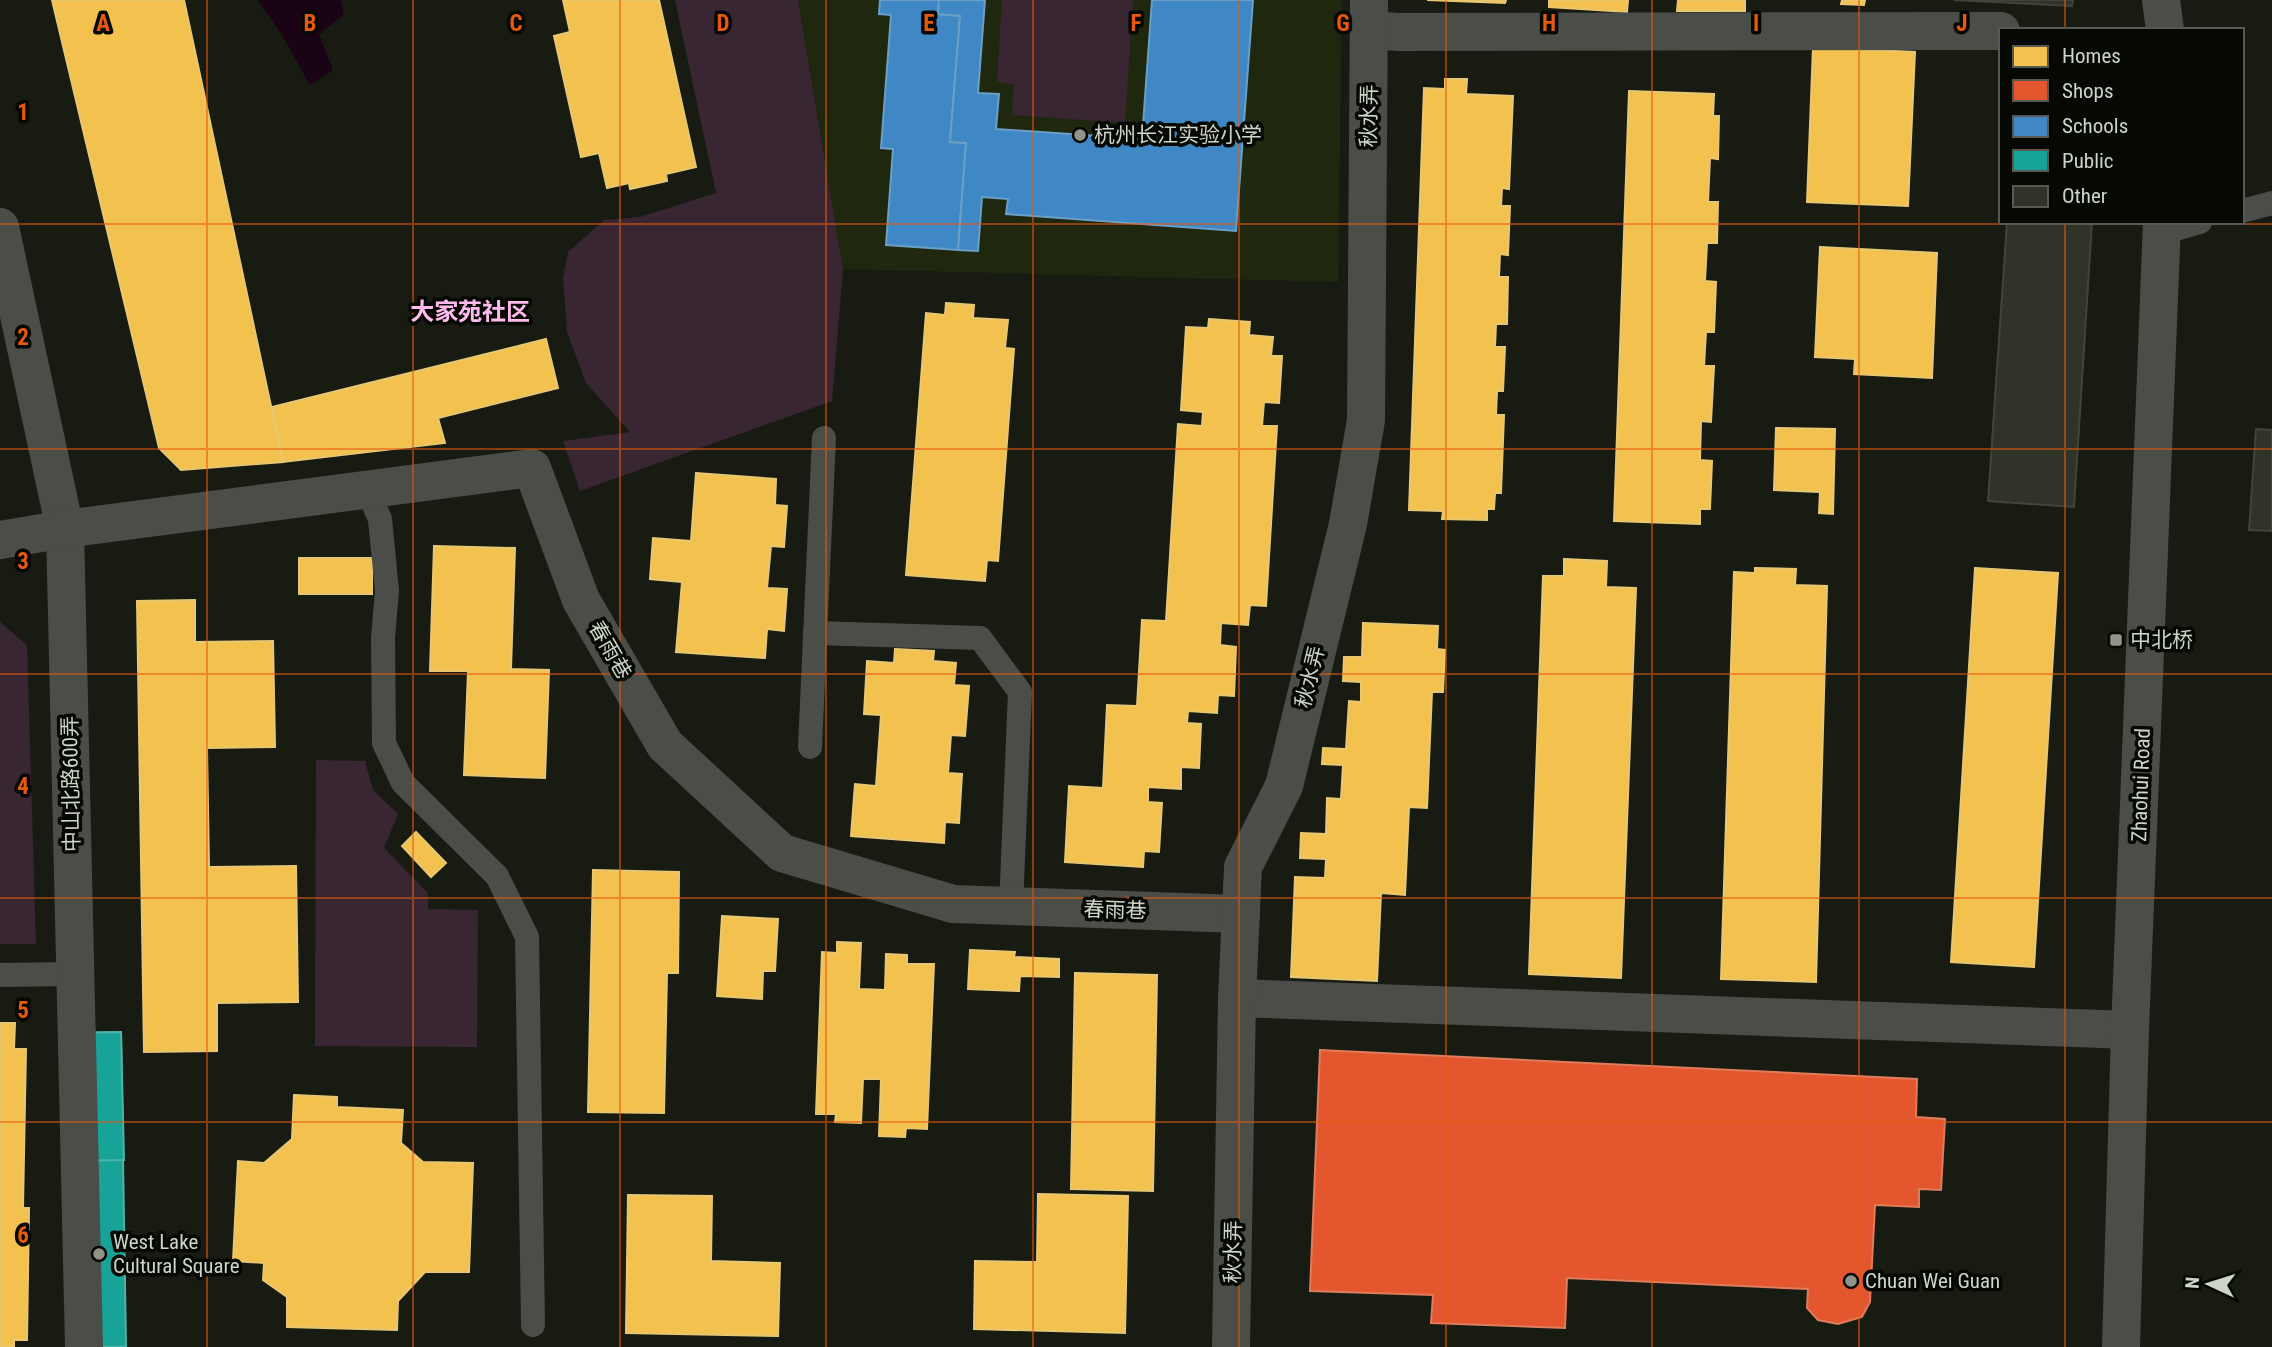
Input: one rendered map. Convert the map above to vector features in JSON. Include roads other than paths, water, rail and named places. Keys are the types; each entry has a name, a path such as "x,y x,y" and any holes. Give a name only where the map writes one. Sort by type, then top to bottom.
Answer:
{"street":[{"path":"2161,0 2165,28"},
{"path":"1369,15 1399,32 1999,31"},
{"name":"秋水弄","path":"1231,1347 1242,867 1284,786 1348,524 1366,420 1369,15"},
{"name":"Zhaohui Road","path":"2121,1347 2130,1030 2162,227"},
{"name":"中山北路600弄","path":"0,228 65,529 84,1347"},
{"name":"春雨巷","path":"0,540 65,529 532,468 581,600 665,745 782,853 953,904 1241,914"},
{"path":"1237,998 2130,1030"}],"lane":[{"path":"2244,210 2272,203"},
{"path":"2162,227 2185,224"},
{"path":"810,747 824,438"},
{"path":"367,490 380,519 387,591 383,637 384,743 403,783 497,876 527,937 533,1325"},
{"path":"815,634 980,638 1020,692 1011,906"},
{"path":"0,975 75,974"}],"place":[{"name":"杭州长江实验小学","path":"1080,135"},
{"name":"中北桥","path":"2116,640"},
{"name":"West Lake Cultural Square","path":"99,1254"},
{"name":"Chuan Wei Guan","path":"1851,1281"}],"district":[{"name":"大家苑社区","path":"470,312"}]}
